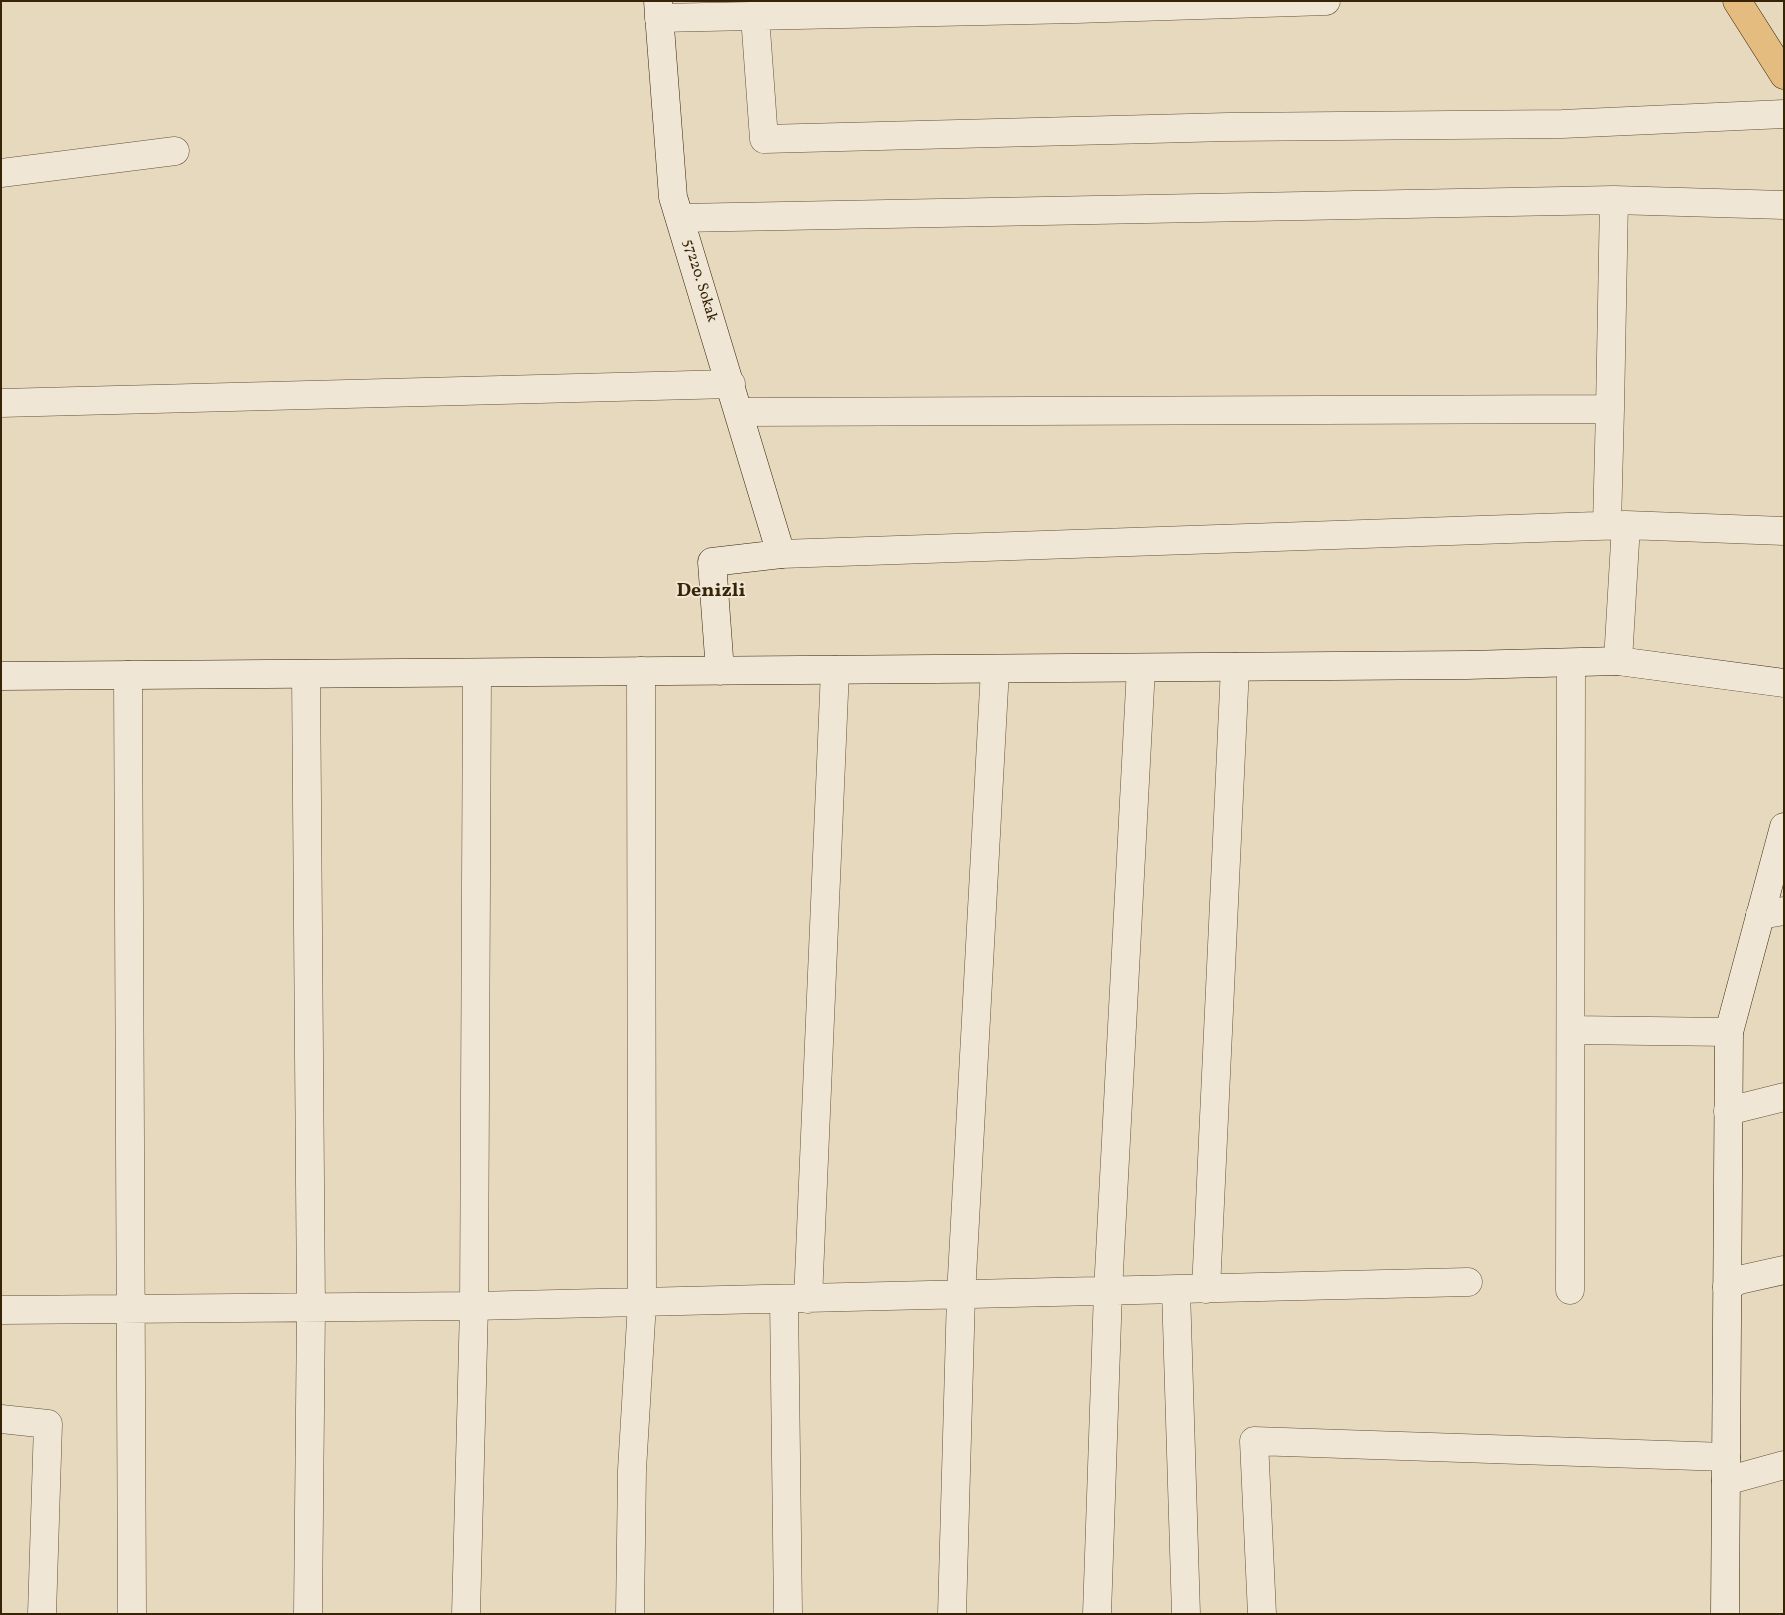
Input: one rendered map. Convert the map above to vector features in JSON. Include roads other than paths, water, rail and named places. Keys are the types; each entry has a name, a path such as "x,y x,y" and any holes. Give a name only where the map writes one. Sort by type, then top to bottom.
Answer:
{"main road":[{"path":"1737,1 1780,62"}],"street":[{"path":"658,10 754,16 1086,9 1326,1"},
{"name":"57220. Sokak","path":"658,10 673,196 781,554"},
{"path":"754,16 764,139 1228,127 1562,124 1784,114"},
{"path":"1,173 175,151"},
{"path":"1614,200 1610,409 1617,525 1618,661"},
{"path":"680,218 1614,200 1784,205"},
{"path":"1,403 730,384"},
{"path":"739,412 1610,409"},
{"path":"720,671 712,562 781,554 1617,525 1784,530"},
{"path":"1,676 1141,668 1618,661 1784,683"},
{"path":"1570,1290 1572,663"},
{"path":"1206,1289 1235,667"},
{"path":"1097,1614 1108,1291 1141,668"},
{"path":"952,1614 961,1295 995,669"},
{"path":"788,1614 796,1299 835,670"},
{"path":"630,1614 632,1470 642,1303 641,672"},
{"path":"466,1614 474,1306 477,673"},
{"path":"306,674 311,1308 308,1614"},
{"path":"128,675 132,1614"},
{"path":"1725,1614 1728,1032 1772,913 1784,827"},
{"path":"1571,1030 1728,1032"},
{"path":"1728,1111 1784,1097"},
{"path":"1727,1287 1739,1280 1784,1270"},
{"path":"1,1310 642,1303 1468,1282"},
{"path":"1176,1290 1186,1614"},
{"path":"1,1419 48,1424 42,1614"},
{"path":"1262,1614 1254,1441 1726,1469 1784,1465"}],"district":[{"name":"Denizli","path":"711,592"}]}
